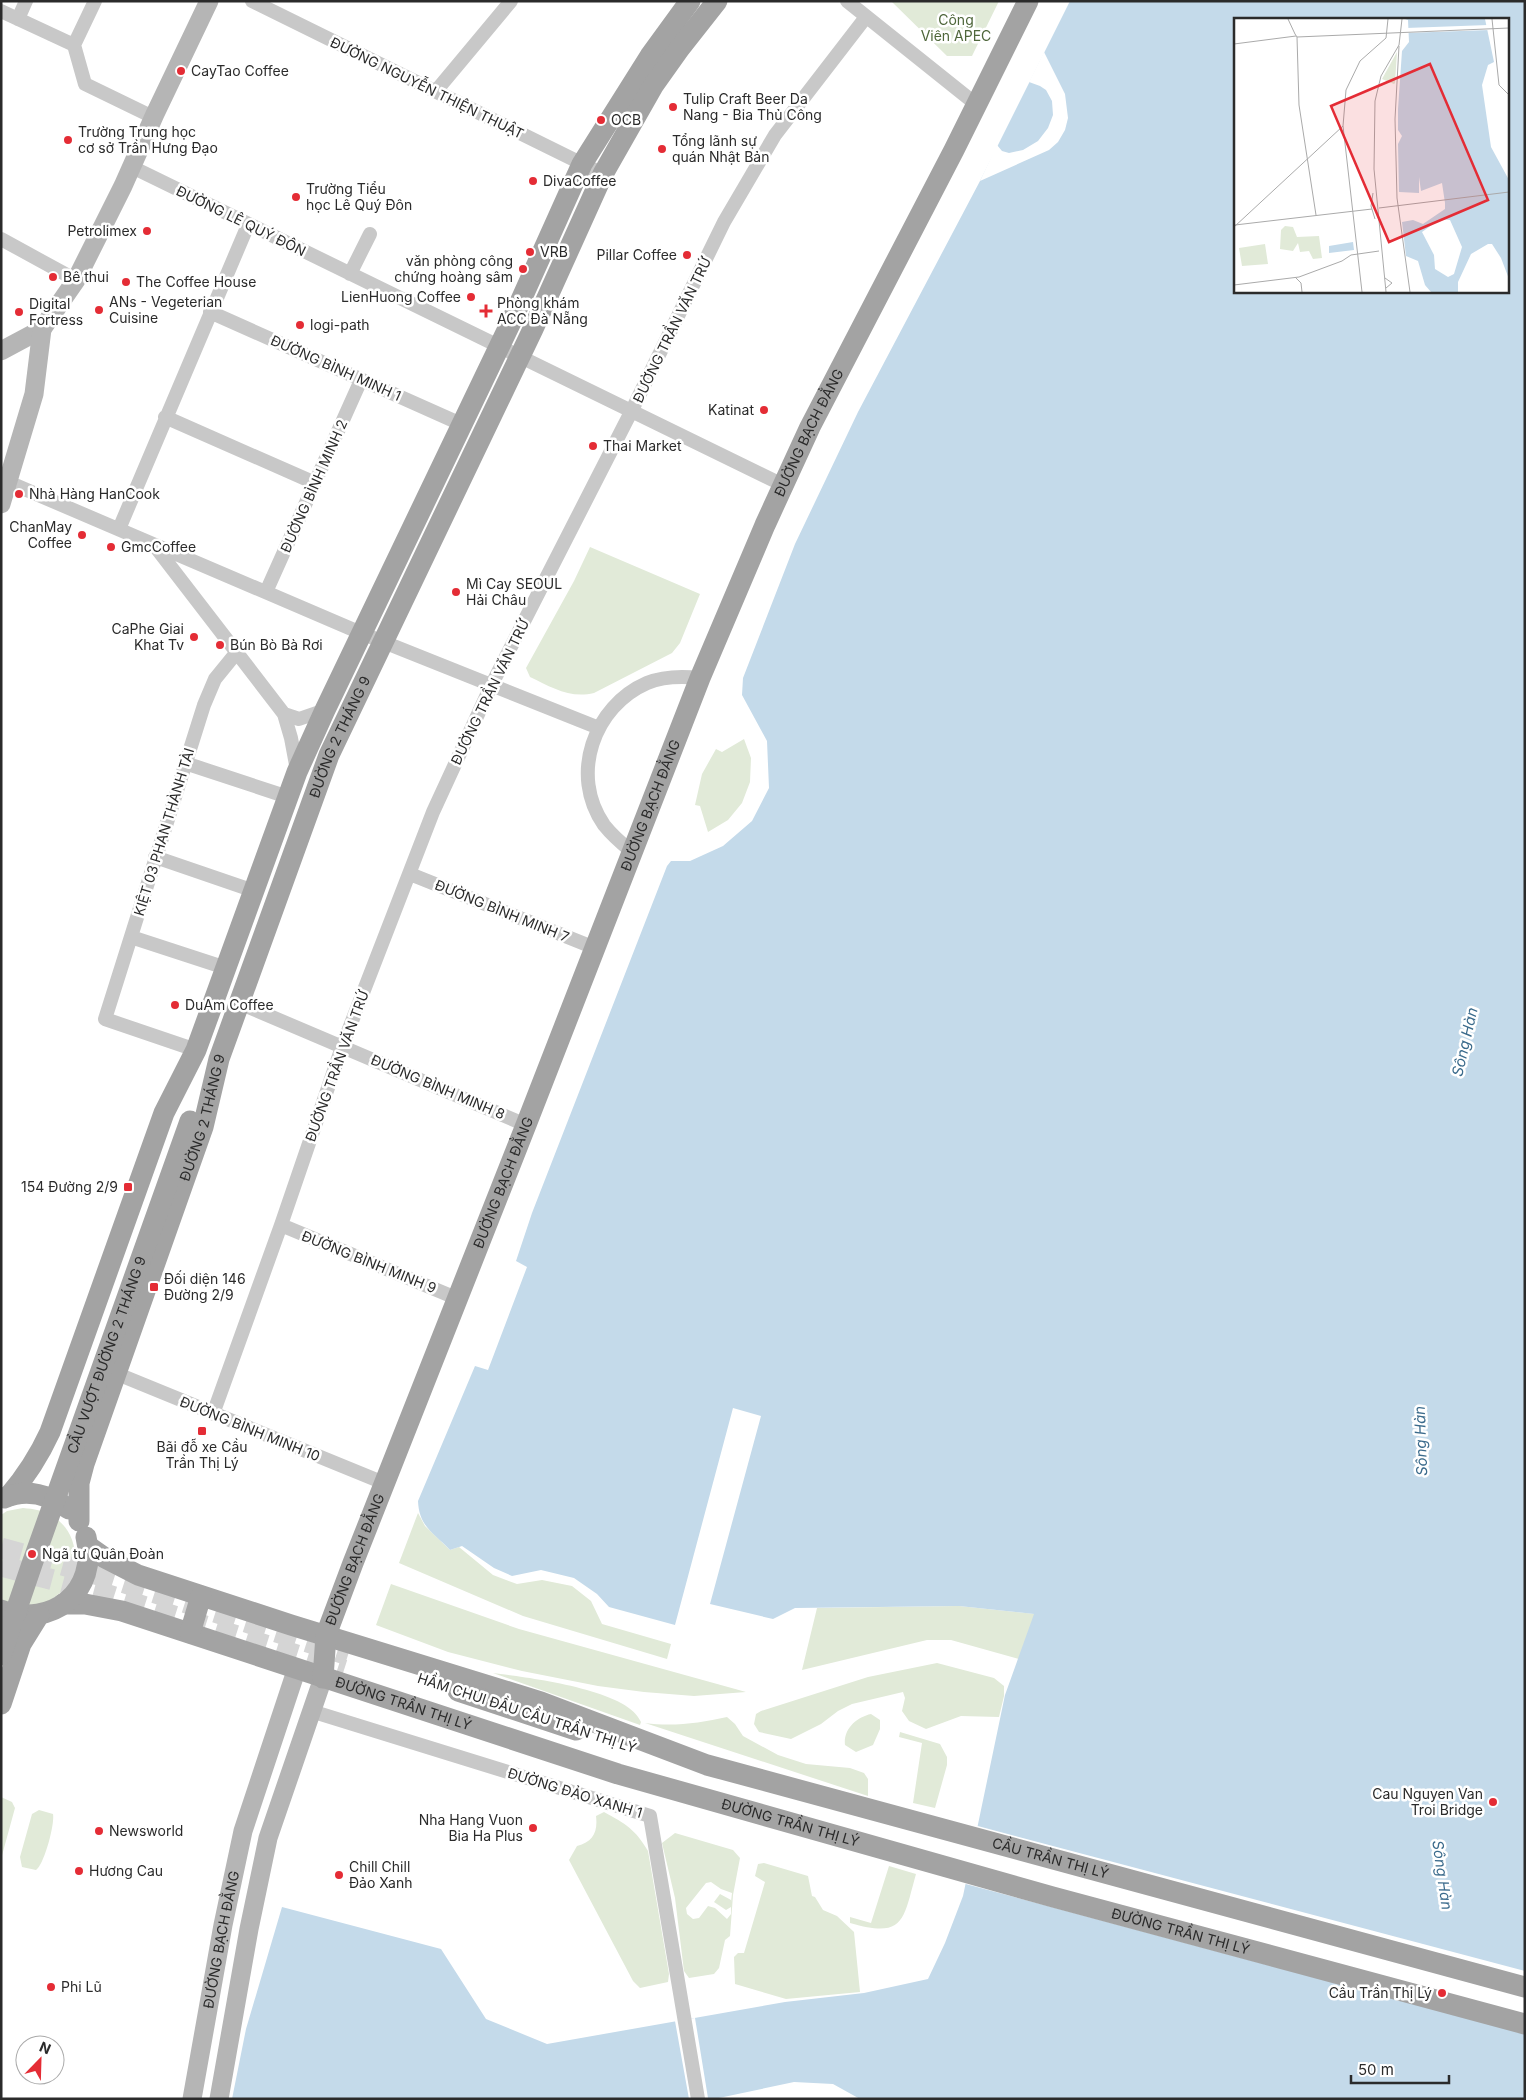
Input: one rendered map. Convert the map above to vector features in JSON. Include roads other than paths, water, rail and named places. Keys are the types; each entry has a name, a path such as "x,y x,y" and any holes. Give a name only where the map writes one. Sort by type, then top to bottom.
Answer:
{"main road":[{"path":"1,351 42,329 76,280 132,168 154,117 210,1"},
{"name":"ĐƯỜNG 2 THÁNG 9","path":"5,1498 26,1476 40,1454 50,1432 164,1113 196,1050 297,772 325,710 499,346 582,164 650,56 690,1"},
{"name":"ĐƯỜNG 2 THÁNG 9","path":"79,1521 79,1483 115,1373 203,1127 219,1059 329,755 520,356 603,174 653,86 717,1"},
{"name":"ĐƯỜNG BẠCH ĐẰNG","path":"326,1635 456,1298 526,1125 700,678 810,427 977,105 1028,1"},
{"path":"1,504 34,394 42,329"},
{"name":"CẦU VƯỢT ĐƯỜNG 2 THÁNG 9","path":"1,1655 184,1119 196,1050"},
{"name":"CẦU VƯỢT ĐƯỜNG 2 THÁNG 9","path":"1,1610 184,1119 219,1059"},
{"path":"1,1610 25,1616 39,1615 51,1611 73,1596 86,1573 88,1560 88,1546 85,1533 71,1511 48,1497 22,1493 5,1498"},
{"path":"88,1546 121,1568 201,1596 541,1702 707,1765"},
{"path":"190,1633 201,1596"},
{"name":"ĐƯỜNG TRẦN THỊ LÝ","path":"63,1604 104,1607 190,1633 618,1774 702,1796 856,1842 1525,2024"},
{"path":"1,1704 21,1644 39,1615"},
{"path":"297,1668 326,1635"},
{"path":"323,1678 326,1635"},
{"name":"HẦM CHUI ĐẦU CẦU TRẦN THỊ LÝ","path":"702,1796 623,1761 346,1663 627,1747 707,1765"},
{"name":"ĐƯỜNG BẠCH ĐẰNG","path":"192,2099 223,1925 243,1831 297,1668"},
{"name":"ĐƯỜNG BẠCH ĐẰNG","path":"219,2099 249,1929 268,1838 323,1678"},
{"name":"CẦU TRẦN THỊ LÝ","path":"707,1765 1525,1987"},
{"path":"238,1855 263,1862"}],"street":[{"path":"18,19 26,1"},
{"path":"95,1 74,45 85,84 154,117"},
{"name":"ĐƯỜNG NGUYỄN THIỆN THUẬT","path":"252,1 603,174"},
{"path":"436,92 511,1"},
{"path":"847,1 977,105"},
{"path":"1,11 74,45"},
{"name":"ĐƯỜNG TRẦN VĂN TRỨ","path":"213,1414 282,1225 342,1047 434,812 491,686 632,410 724,222 775,135 866,17"},
{"name":"ĐƯỜNG LÊ QUÝ ĐÔN","path":"132,168 783,485"},
{"path":"119,529 248,224"},
{"path":"350,274 370,234"},
{"path":"1,239 76,280"},
{"name":"ĐƯỜNG BÌNH MINH 1","path":"210,312 461,424"},
{"name":"ĐƯỜNG BÌNH MINH 2","path":"266,592 362,380"},
{"path":"165,417 315,483"},
{"path":"8,482 361,633 599,728"},
{"path":"153,544 284,714 291,738 297,772"},
{"name":"KIỆT 03 PHAN THÀNH TÀI","path":"196,1050 105,1019 204,705 215,679 237,652"},
{"path":"631,852 616,839 603,823 594,806 589,786 588,766 591,746 608,713 633,690 649,682 683,676 700,678"},
{"path":"284,714 299,718 325,710"},
{"path":"185,763 288,797"},
{"path":"155,857 254,891"},
{"name":"ĐƯỜNG BÌNH MINH 7","path":"410,874 595,948"},
{"path":"131,938 226,968"},
{"name":"ĐƯỜNG BÌNH MINH 8","path":"239,1003 526,1125"},
{"name":"ĐƯỜNG BÌNH MINH 9","path":"282,1225 456,1298"},
{"name":"ĐƯỜNG BÌNH MINH 10","path":"115,1373 384,1484"},
{"name":"ĐƯỜNG ĐẢO XANH 1","path":"311,1711 650,1816 698,2099"}],"water":[{"name":"Sông Hàn","path":"1070,1 1525,1 1525,2099 860,2099 833,2084 794,2082 714,2099 232,2099 246,2029 282,1907 441,1949 486,2019 547,2044 785,2002 864,1993 928,1979 945,1943 963,1896 1005,1695 1034,1614 959,1606 795,1608 773,1619 710,1604 761,1416 733,1408 675,1625 609,1607 597,1594 574,1578 541,1570 512,1576 494,1568 462,1546 450,1550 424,1523 418,1501 475,1366 488,1370 527,1267 516,1261 532,1213 667,866 671,861 690,861 723,846 752,821 769,788 767,741 742,695 743,678 795,544 858,412 980,181"}],"tunnel":[{"path":"1,1548 106,1577 348,1655"},
{"path":"1,1566 102,1593 344,1670"}],"place":[{"name":"CayTao Coffee","path":"181,71"},
{"name":"Tulip Craft Beer Da Nang - Bia Thủ Công","path":"673,107"},
{"name":"OCB","path":"601,120"},
{"name":"Trường Trung học cơ sở Trần Hưng Đạo","path":"68,140"},
{"name":"Tổng lãnh sự quán Nhật Bản","path":"662,149"},
{"name":"DivaCoffee","path":"533,181"},
{"name":"Trường Tiểu học Lê Quý Đôn","path":"296,197"},
{"name":"Petrolimex","path":"147,231"},
{"name":"VRB","path":"530,252"},
{"name":"Pillar Coffee","path":"687,255"},
{"name":"văn phòng công chứng hoàng sâm","path":"523,269"},
{"name":"Bê thui","path":"53,277"},
{"name":"The Coffee House","path":"126,282"},
{"name":"LienHuong Coffee","path":"471,297"},
{"name":"ANs - Vegeterian Cuisine","path":"99,310"},
{"name":"Phòng khám ACC Đà Nẵng","path":"486,311"},
{"name":"Digital Fortress","path":"19,312"},
{"name":"logi-path","path":"300,325"},
{"name":"Katinat","path":"764,410"},
{"name":"Thai Market","path":"593,446"},
{"name":"Nhà Hàng HanCook","path":"19,494"},
{"name":"ChanMay Coffee","path":"82,535"},
{"name":"GmcCoffee","path":"111,547"},
{"name":"Mì Cay SEOUL Hải Châu","path":"456,592"},
{"name":"CaPhe Giai Khat Tv","path":"194,637"},
{"name":"Bún Bò Bà Rơi","path":"220,645"},
{"name":"DuAm Coffee","path":"175,1005"},
{"name":"154 Đường 2/9","path":"128,1187"},
{"name":"Đối diện 146 Đường 2/9","path":"154,1287"},
{"name":"Bãi đỗ xe Cầu Trần Thị Lý","path":"202,1431"},
{"name":"Ngã tư Quân Đoàn","path":"32,1554"},
{"name":"Cau Nguyen Van Troi Bridge","path":"1493,1802"},
{"name":"Nha Hang Vuon Bia Ha Plus","path":"533,1828"},
{"name":"Newsworld","path":"99,1831"},
{"name":"Hương Cau","path":"79,1871"},
{"name":"Chill Chill Đảo Xanh","path":"339,1875"},
{"name":"Phi Lũ","path":"51,1987"},
{"name":"Cầu Trần Thị Lý","path":"1442,1993"}],"park label":[{"name":"Công Viên APEC","path":"956,28"}]}
